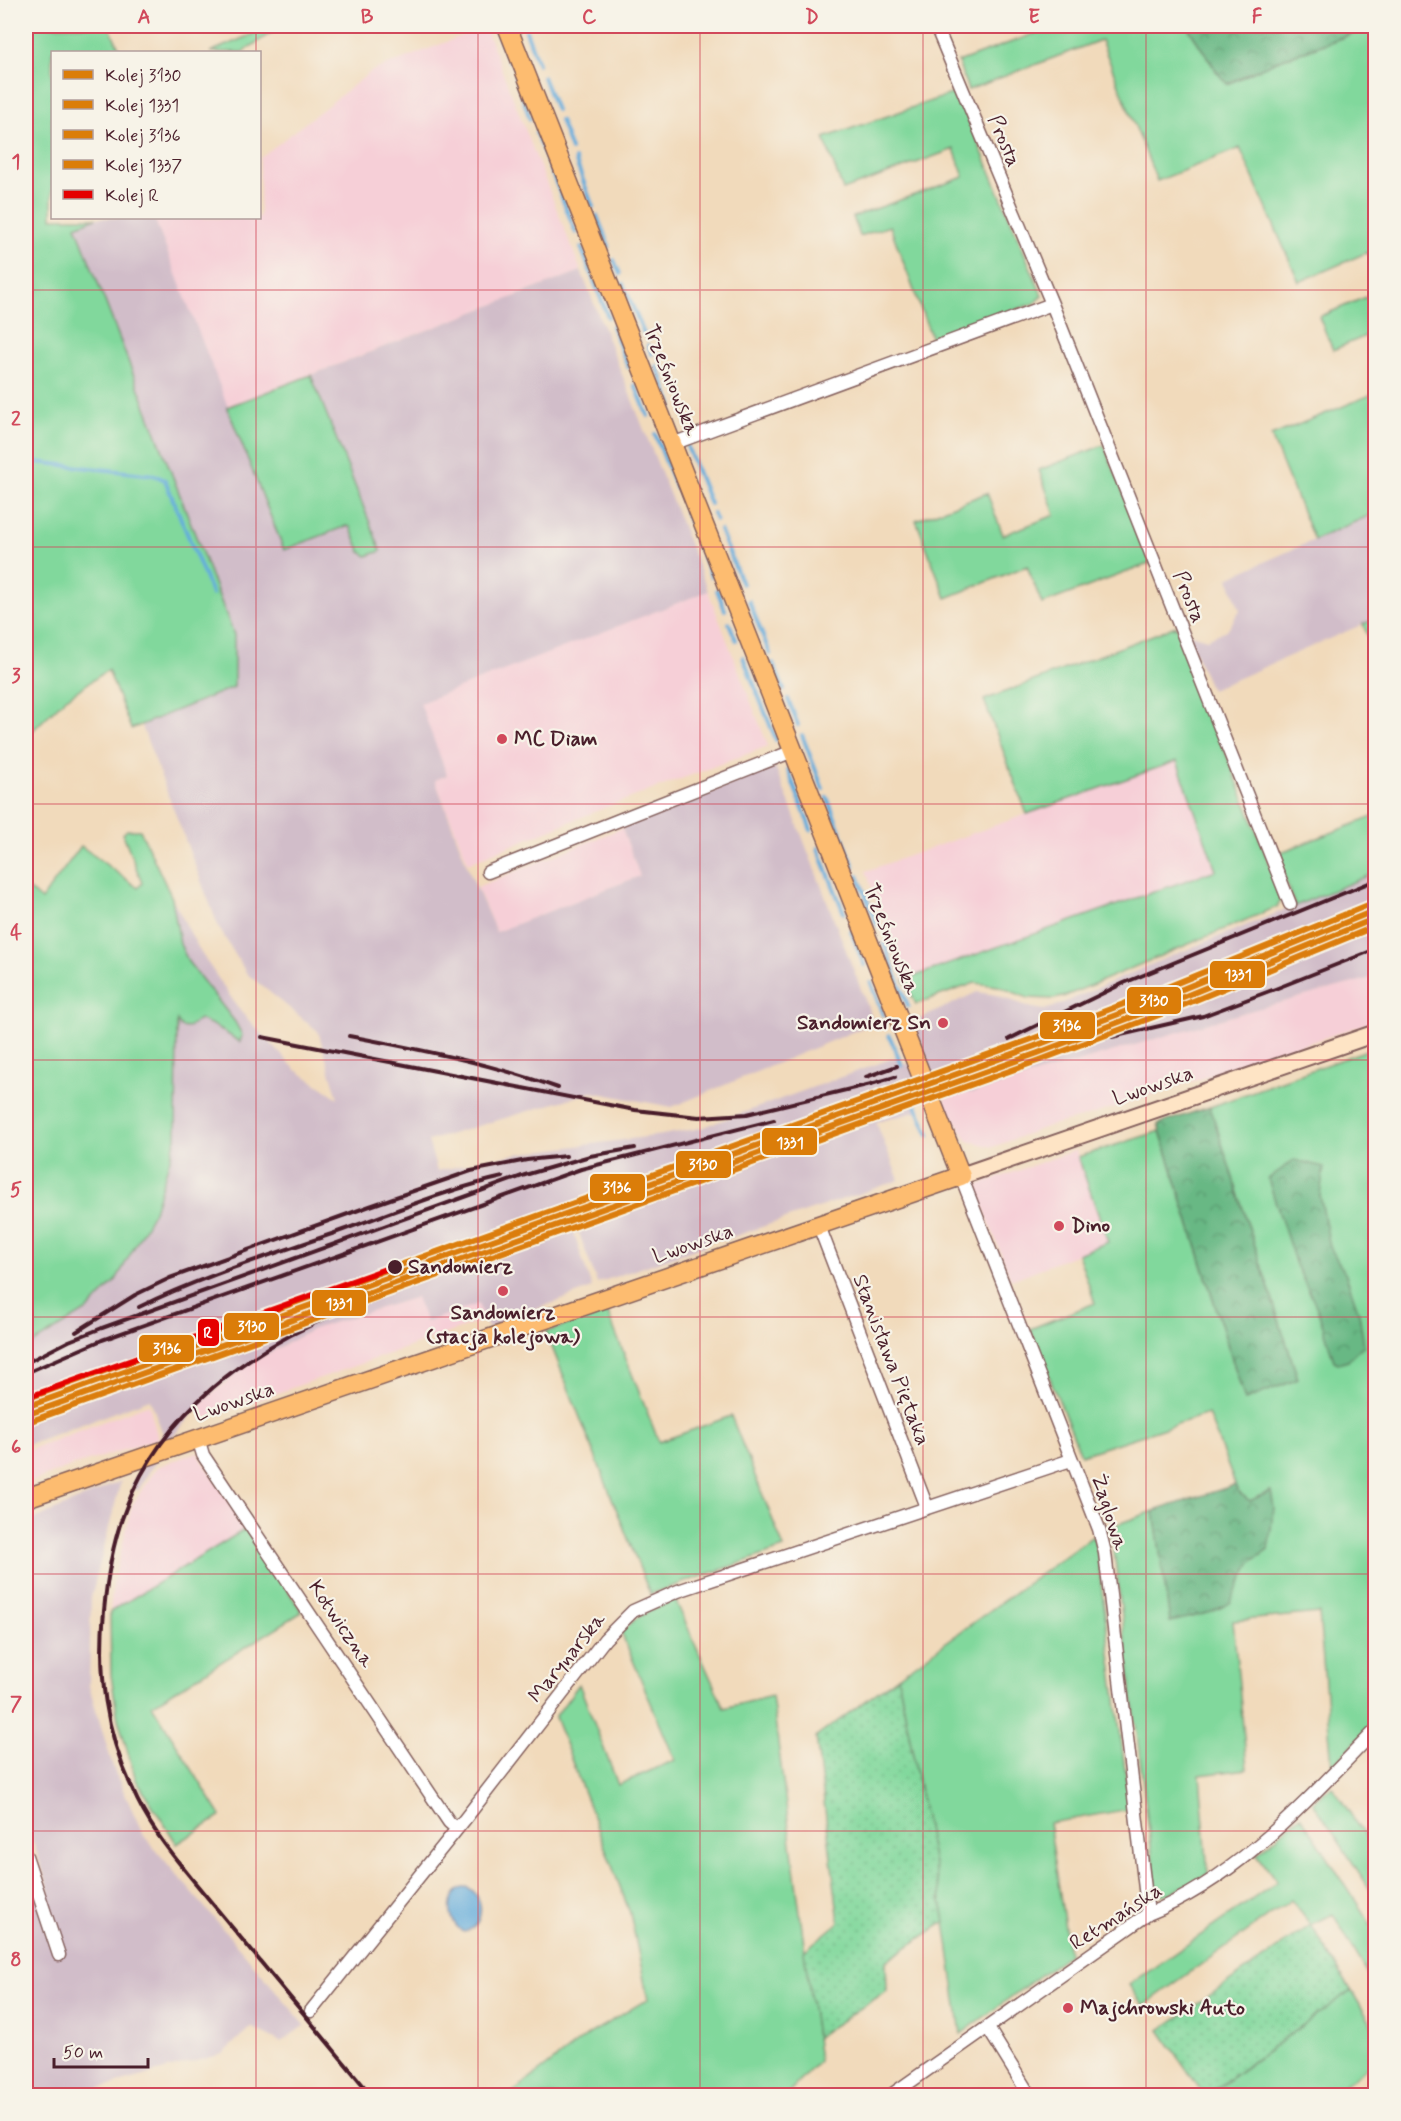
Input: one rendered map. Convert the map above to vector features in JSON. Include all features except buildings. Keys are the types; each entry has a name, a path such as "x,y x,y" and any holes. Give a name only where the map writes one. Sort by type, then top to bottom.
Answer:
{"main road":[{"name":"Trześniowska","path":"507,26 962,1176"},
{"name":"Lwowska","path":"26,1498 1376,1033"}],"street":[{"name":"Prosta","path":"936,26 1052,304 1290,904"},
{"path":"672,444 1052,304"},
{"path":"488,872 793,751"},
{"name":"Żaglowa","path":"962,1176 1099,1529 1105,1553 1148,1914"},
{"name":"Stanisława Piętaka","path":"819,1226 927,1507"},
{"name":"Kotwiczna","path":"198,1438 203,1455 449,1822 457,1829"},
{"name":"Marynarska","path":"311,2011 605,1639 633,1611 678,1591 1071,1460"},
{"name":"Retmańska","path":"892,2095 1148,1914 1202,1886 1257,1847 1281,1826 1376,1730"},
{"path":"26,1856 59,1956"},
{"path":"988,2028 1030,2096"}],"shaded area":[{"path":"485,27 581,271 227,407 154,219 261,219 261,157 372,71"},
{"path":"93,219 154,219 284,550 350,526 361,552 381,551 311,375 581,271 708,591 420,703 447,775 435,780 470,873 496,932 640,876 622,828 775,766 874,1023 672,1107 592,1092 428,1141 437,1171 515,1154 701,1128 899,1056 904,1065 926,1057 914,1024 918,1020 977,992 997,995 1044,1010 1375,873 1375,977 1249,1011 973,1093 947,1091 917,1102 920,1111 876,1122 899,1180 724,1240 717,1238 707,1242 704,1246 597,1283 579,1233 591,1228 574,1234 592,1288 488,1328 478,1304 426,1322 416,1297 313,1329 254,1361 220,1386 201,1404 163,1449 138,1491 131,1486 163,1434 150,1399 26,1445 26,1348 89,1309 116,1280 154,1211 176,1139 177,1020 199,1019 215,1026 239,1042 235,1022 189,963 180,944 172,898 201,953 241,1012 295,1069 338,1098 318,1031 247,974 219,928 141,724 234,687 132,375 75,226"},
{"path":"1375,513 1375,619 1211,690 1187,633 1207,639 1227,630 1240,610 1228,578"},
{"path":"708,591 768,746 468,863 435,780 447,775 419,703"},
{"path":"1177,761 1216,870 904,980 866,871"},
{"path":"622,828 640,876 496,932 477,887"},
{"path":"1375,977 1375,1021 1082,1118 1051,1125 993,1147 968,1141 944,1104 947,1091 973,1093 1249,1011"},
{"path":"1076,1150 1108,1242 1011,1280 975,1186"},
{"path":"416,1297 478,1304 485,1320 201,1420 201,1404 255,1361 313,1329"},
{"path":"149,1404 158,1439 63,1469 26,1484 26,1451"},
{"path":"197,1452 247,1528 110,1612 113,1584 132,1505 157,1467"},
{"path":"121,1481 91,1598 89,1686 114,1770 144,1836 305,2025 281,2042 251,2027 222,2054 75,2095 26,2095 26,1898 50,1892 26,1820 26,1523"}],"green space":[{"path":"26,26 109,26 121,51 51,51 51,219 94,219 76,226 234,635 234,687 131,729 108,670 65,699 26,737"},
{"path":"272,26 281,26 244,51 212,51"},
{"path":"1055,26 1187,26 1217,72 1228,84 1274,62 1375,26 1375,270 1368,252 1299,282 1240,148 1157,181 1101,40 968,90 958,62"},
{"path":"1187,26 1372,26 1274,62 1227,84"},
{"path":"957,92 1042,295 1035,303 932,339 890,226 860,236 853,217 964,177 954,149 843,190 824,138"},
{"path":"1375,293 1375,332 1333,350 1319,317"},
{"path":"311,375 381,551 367,556 361,552 350,527 346,526 284,550 227,407"},
{"path":"1375,393 1375,513 1314,540 1271,436"},
{"path":"1104,445 1151,563 1042,604 1027,566 946,598 916,520 987,493 1003,535 1055,515 1039,470"},
{"path":"1375,619 1375,655 1363,624"},
{"path":"1176,626 1282,896 1277,907 1063,997 1028,998 998,986 975,983 916,1004 904,980 1216,870 1177,761 1027,814 984,700"},
{"path":"1375,816 1375,873 1295,906 1276,854"},
{"path":"127,830 140,830 172,898 180,944 189,963 235,1022 242,1035 240,1042 199,1019 187,1028 181,1027 177,1021 176,1139 154,1211 116,1280 89,1309 26,1348 26,887 41,900 81,846 138,888 142,883 123,834"},
{"path":"1375,1047 1375,1722 1332,1766 1319,1613 1233,1621 1247,1769 1200,1775 1208,1874 1169,1894 1160,1895 1156,1886 1113,1544 1107,1528 1154,1511 1171,1622 1230,1602 1251,1562 1268,1550 1270,1491 1250,1501 1238,1492 1208,1414 1081,1455 1030,1329 1095,1303 1078,1254 1108,1242 1078,1157 1160,1131 1245,1400 1298,1379 1210,1107"},
{"path":"1210,1107 1298,1379 1245,1400 1158,1124"},
{"path":"1294,1160 1324,1167 1320,1195 1330,1247 1346,1275 1359,1313 1364,1345 1348,1360 1338,1363 1334,1361 1317,1308 1296,1265 1268,1179"},
{"path":"607,1311 659,1442 731,1416 784,1548 650,1594 546,1332"},
{"path":"1235,1485 1238,1492 1250,1501 1271,1491 1274,1508 1268,1550 1251,1562 1230,1603 1212,1612 1170,1622 1154,1511"},
{"path":"247,1528 302,1612 152,1705 221,1816 177,1844 136,1780 118,1719 111,1675 110,1612"},
{"path":"1093,1536 1097,1552 1130,1809 1049,1823 1069,1954 961,2034 945,1922 898,1677"},
{"path":"675,1599 724,1708 772,1696 819,2061 786,2095 508,2096 589,2034 648,1999 630,1913 555,1717 579,1684 618,1785 675,1760 621,1632 638,1617"},
{"path":"898,1677 945,1922 886,1961 887,1991 816,2037 804,1951 839,1922 816,1737"},
{"path":"1332,1786 1375,1851 1375,1897 1313,1802"},
{"path":"1301,1816 1375,1931 1375,1986 1333,1914 1311,1925 1291,1900 1143,2006 1129,1985 1277,1882 1257,1854"},
{"path":"1311,1925 1351,1990 1204,2095 1160,2030"},
{"path":"1351,1990 1375,2030 1375,2062 1331,2095 1207,2096"}],"water":[{"path":"467,1887 477,1897 480,1910 476,1924 464,1932 454,1922 450,1907 455,1894"}],"waterway":[{"path":"495,26 509,61"},
{"path":"526,31 538,64"},
{"path":"515,75 530,119"},
{"path":"543,77 556,110"},
{"path":"560,120 571,150"},
{"path":"536,133 576,233"},
{"path":"575,159 593,207"},
{"path":"597,216 609,246"},
{"path":"581,247 608,317"},
{"path":"614,260 620,274"},
{"path":"623,284 645,336"},
{"path":"612,326 628,367"},
{"path":"648,345 652,354"},
{"path":"657,366 672,405"},
{"path":"635,385 648,416"},
{"path":"655,434 676,488"},
{"path":"687,446 710,504"},
{"path":"26,461 154,475 165,480 212,594"},
{"path":"685,510 711,576"},
{"path":"713,513 716,520"},
{"path":"720,530 742,584"},
{"path":"717,590 725,610"},
{"path":"749,601 770,654"},
{"path":"729,623 736,640"},
{"path":"743,657 776,740"},
{"path":"773,663 784,690"},
{"path":"788,699 798,725"},
{"path":"802,735 823,789"},
{"path":"788,770 811,830"},
{"path":"827,797 854,867"},
{"path":"818,848 844,913"},
{"path":"858,876 877,925"},
{"path":"851,931 864,965"},
{"path":"884,944 908,1006"},
{"path":"871,983 883,1015"},
{"path":"889,1035 902,1065"},
{"path":"915,1103 929,1135"}],"railway":[{"path":"1009,1039 1124,983 1376,880"},
{"path":"391,1267 1106,1010 1376,900"},
{"path":"1112,1037 1203,1016 1376,949"},
{"path":"349,1036 482,1064 558,1088"},
{"path":"262,1037 635,1110 699,1117 747,1114 895,1077"},
{"path":"866,1077 897,1066"},
{"path":"26,1373 102,1340 581,1169 774,1120"},
{"path":"26,1363 69,1341 102,1328 525,1175 590,1156 635,1148"},
{"path":"76,1332 135,1295 170,1278 370,1206 471,1171 527,1160 566,1156"},
{"path":"139,1307 240,1266 442,1194 503,1177"},
{"path":"342,1312 274,1344 243,1365 213,1387 186,1413 162,1442 142,1473 126,1508 118,1533 107,1585 102,1657 106,1701 115,1745 132,1788 151,1824 183,1868 372,2096"}],"rail line":[{"name":"3136","path":"26,1399 1032,1039 1155,992 1373,903"},
{"name":"3130","path":"26,1407 1035,1046 1158,999 1376,910"},
{"name":"1331","path":"29,1414 1038,1053 1161,1006 1376,918"},
{"name":"1337","path":"31,1421 1040,1060 1164,1013 1376,926"},
{"name":"R","path":"26,1398 391,1267"}],"place":[{"name":"MC Diam","path":"502,739"},
{"name":"Sandomierz Sn","path":"943,1023"},
{"name":"Dino","path":"1059,1226"},
{"name":"Sandomierz","path":"395,1267"},
{"name":"Sandomierz (stacja kolejowa)","path":"503,1291"},
{"name":"Majchrowski Auto","path":"1068,2008"}]}
